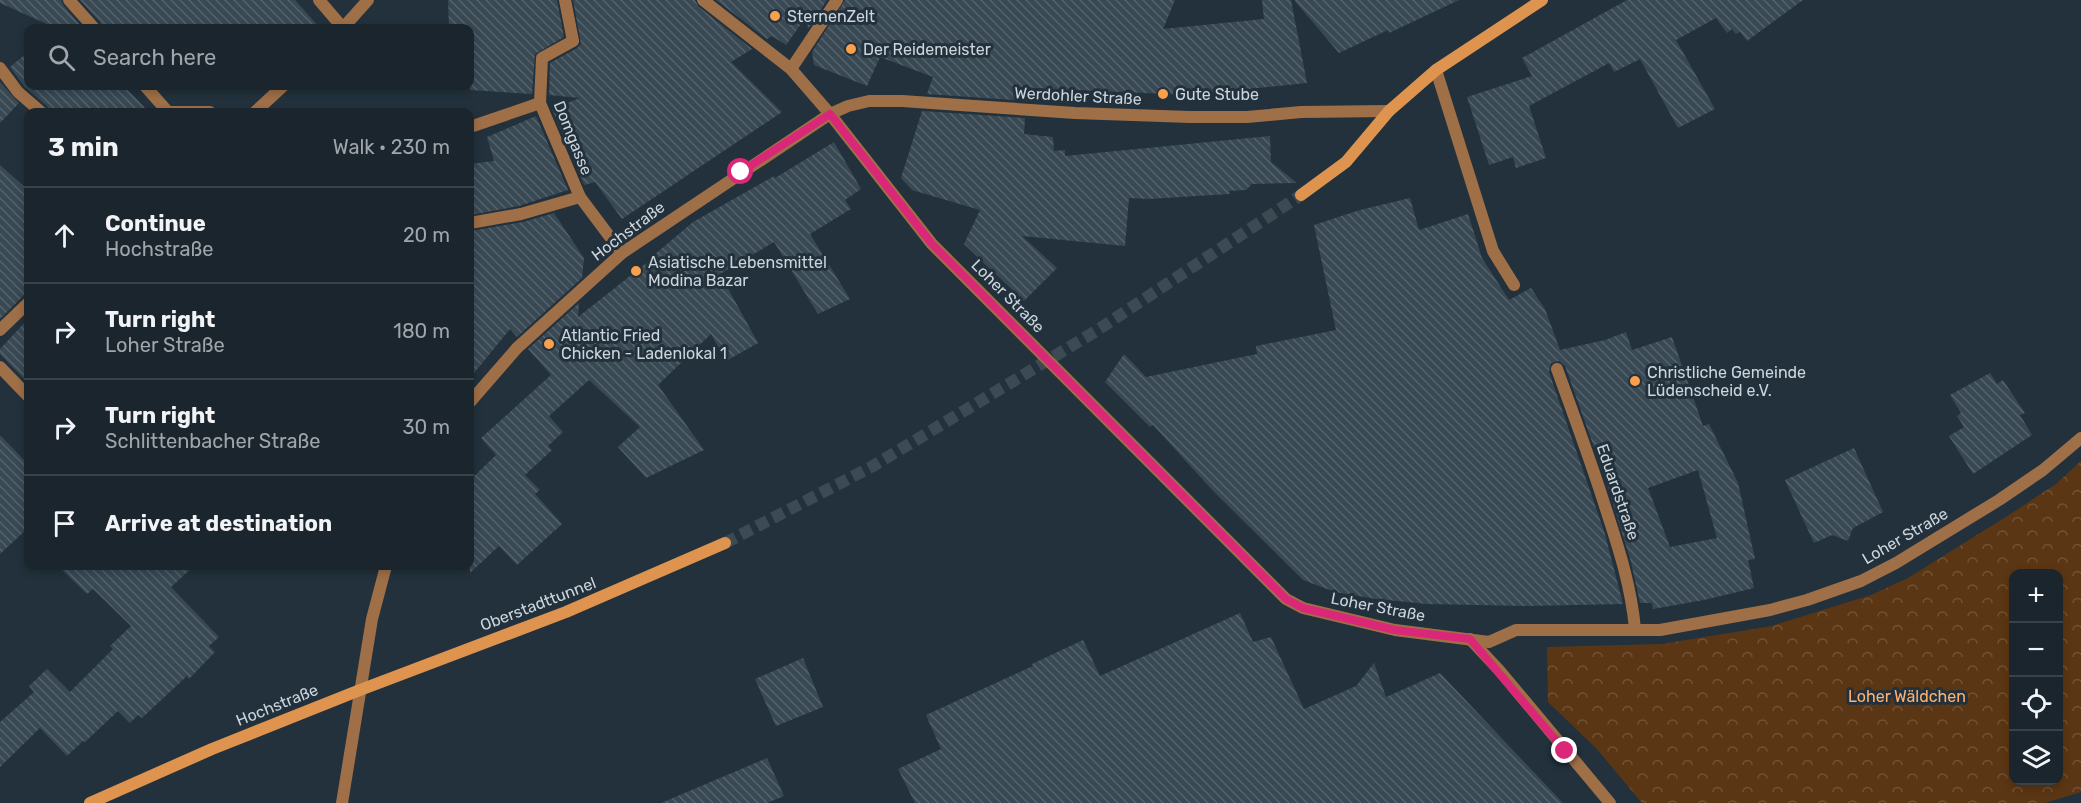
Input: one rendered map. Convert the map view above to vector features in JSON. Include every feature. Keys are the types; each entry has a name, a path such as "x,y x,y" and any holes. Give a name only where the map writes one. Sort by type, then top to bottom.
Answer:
{"street":[{"path":"69,0 90,24"},
{"path":"319,0 340,24"},
{"path":"347,24 368,0"},
{"name":"Domgasse","path":"565,0 573,42 542,58 540,103 580,197 622,253"},
{"name":"Loher Straße","path":"703,0 791,69 830,114 932,244 1286,599 1303,608 1395,630 1489,642 1516,630 1660,630 1770,610 1807,600 1860,581 1896,563 1999,500 2043,470 2081,438"},
{"path":"791,69 837,0"},
{"path":"1301,195 1346,162 1389,111 1436,70 1542,0"},
{"path":"0,68 18,92 36,108"},
{"path":"1436,70 1493,251 1514,285"},
{"path":"148,90 164,108"},
{"path":"259,108 279,90"},
{"name":"Werdohler Straße","path":"830,114 848,106 869,101 1190,117 1389,111"},
{"path":"474,126 540,103"},
{"name":"Hochstraße","path":"474,397 517,348 622,253 830,114"},
{"path":"474,222 521,214 580,197"},
{"path":"0,330 24,307"},
{"path":"0,367 24,392"},
{"name":"Eduardstraße","path":"1557,369 1624,562 1635,629"},
{"name":"Oberstadttunnel","path":"360,690 566,612 725,543"},
{"path":"342,803 372,619 385,570"},
{"path":"1470,639 1610,803"},
{"name":"Hochstraße","path":"90,803 212,749 360,690"}],"green space":[{"name":"Loher Wäldchen","path":"2081,461 2081,792 2045,803 1642,803 1596,748 1548,702 1547,647 1662,644 1772,626 1871,595 1908,578 2056,484"}],"building":[{"path":"0,0 61,0 80,24 47,24 0,3"},
{"path":"80,0 295,0 316,24 101,24"},
{"path":"448,0 557,0 564,37 535,54 532,94 470,90 474,90 474,24 449,24"},
{"path":"573,0 695,0 698,6 752,49 731,62 782,112 622,219 595,182 584,185 552,109 580,98 549,95 550,63 581,44"},
{"name":"SternenZelt","path":"716,0 827,0 808,29 806,17 786,45 772,36 767,39"},
{"path":"845,0 1175,0 1163,29 1264,19 1262,0 1291,0 1307,83 1191,95 1028,88 1027,101 927,94 933,77 880,57 867,86 814,65 812,52"},
{"path":"1294,0 1459,0 1389,33 1388,30 1339,53"},
{"path":"1627,0 1803,0 1747,41 1740,32 1736,34 1732,29 1727,33 1716,18 1676,40 1715,109 1678,128 1640,59 1614,72 1609,63 1529,106 1546,158 1516,168 1513,157 1489,165 1467,97 1532,76 1522,58"},
{"path":"24,55 24,86 10,67"},
{"path":"0,82 19,103 0,123"},
{"path":"29,90 128,90 145,108 48,108"},
{"path":"922,111 1025,118 1024,134 1053,137 1054,151 1065,150 1065,156 1270,136 1271,162 1297,183 1252,184 1246,190 1229,191 1230,194 1129,198 1125,246 1022,236 1057,268 1024,301 964,244 980,210 912,190 901,178"},
{"path":"536,116 568,190 519,206 474,214 474,164 494,161 487,137"},
{"path":"834,142 861,189 845,200 851,209 810,234 850,299 818,314 774,242 720,274 758,343 726,361 711,334 658,385 704,450 646,478 618,447 640,427 589,380 549,416 563,432 548,446 552,450 525,475 540,490 535,494 562,524 517,565 499,546 474,569 474,476 496,455 481,438 551,375 528,349 579,303 578,317 649,261 693,222 774,176 775,178"},
{"path":"0,165 24,186 24,295 0,319"},
{"path":"1410,198 1419,230 1468,214 1482,258 1509,300 1531,288 1545,309 1560,350 1605,340 1626,332 1632,350 1672,337 1703,426 1709,424 1738,483 1755,559 1748,560 1754,588 1653,609 1652,603 1640,603 1631,562 1606,481 1565,366 1559,361 1551,363 1549,372 1605,534 1623,604 1526,606 1427,604 1335,592 1303,580 1214,492 1153,425 1150,427 1105,382 1124,354 1146,377 1257,354 1256,346 1336,330 1314,225 1360,210","holes":["1698,470 1717,538 1670,547 1648,488"]},
{"path":"554,213 584,258 582,278 517,337 510,329 474,373 474,230 523,222"},
{"path":"24,323 24,379 0,354 0,349"},
{"path":"1990,373 1997,384 2003,380 2025,413 2020,415 2032,435 1973,474 1949,436 1964,427 1957,416 1961,413 1950,395"},
{"path":"0,435 24,460 24,532 0,554"},
{"path":"1854,448 1883,512 1853,528 1848,541 1832,535 1814,543 1785,480"},
{"path":"62,570 190,570 171,587 219,637 209,646 215,652 189,679 187,676 142,718 138,715 130,723 118,711 67,756 40,728 0,767 0,722 34,692 29,686 47,669 70,692 113,649 110,646 131,626 93,589 87,594"},
{"path":"1240,613 1253,642 1271,637 1304,709 1356,686 1374,663 1386,697 1440,673 1563,803 915,803 898,769 941,749 926,715 1033,666 1032,664 1083,640 1100,676"},
{"path":"803,658 823,707 776,726 755,679"},
{"path":"767,758 784,796 767,803 661,803"}],"tunnel":[{"path":"725,543 873,466 1096,331 1301,195"}],"place":[{"name":"SternenZelt","path":"775,16"},
{"name":"Der Reidemeister","path":"851,49"},
{"name":"Gute Stube","path":"1163,94"},
{"name":"Asiatische Lebensmittel Modina Bazar","path":"636,271"},
{"name":"Atlantic Fried Chicken - Ladenlokal 1","path":"549,344"},
{"name":"Christliche Gemeinde Lüdenscheid e.V.","path":"1635,381"}],"route":[{"path":"741,172 830,114 932,244 1286,599 1303,608 1395,630 1470,639 1499,670 1565,751"}]}
